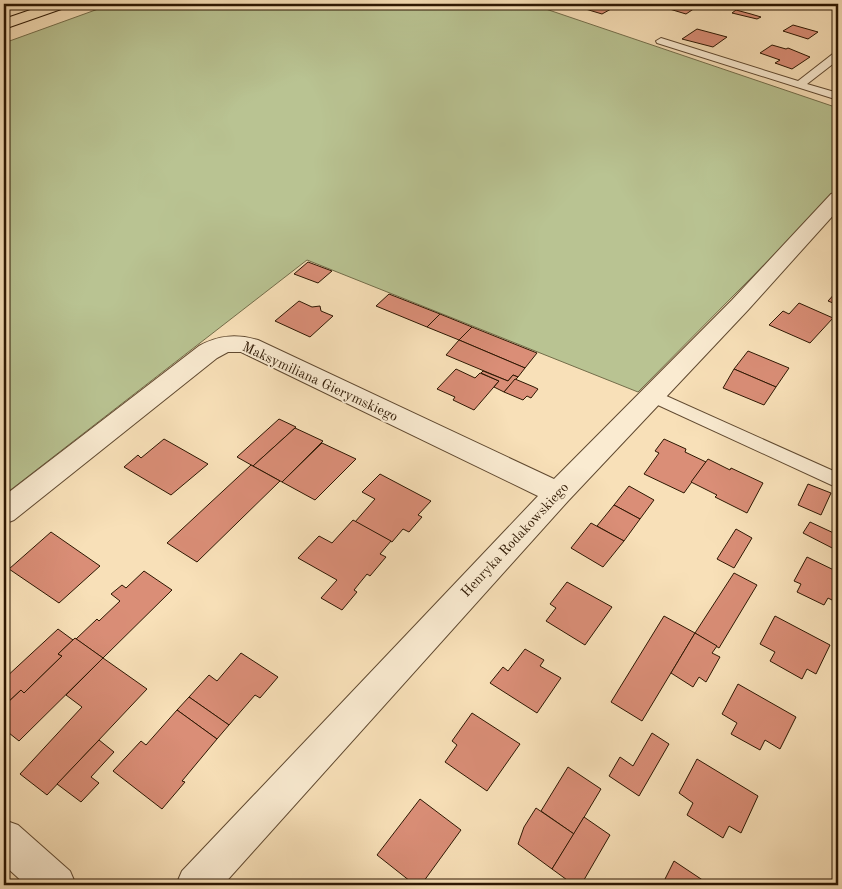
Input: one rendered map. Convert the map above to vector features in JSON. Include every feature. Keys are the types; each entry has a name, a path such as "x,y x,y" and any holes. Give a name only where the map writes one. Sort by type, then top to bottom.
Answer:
{"highway":[{"path":"4,24 62,4"}],"street":[{"name":"Henryka Rodakowskiego","path":"196,885 558,493 653,396 838,198"},
{"name":"Maksymiliana Gierymskiego","path":"4,512 208,352 220,346 232,344 249,346 558,493"},
{"path":"4,839 56,885"}],"lane":[{"path":"661,41 838,97"},
{"path":"799,85 838,55"},
{"path":"653,396 838,481"}],"green space":[{"path":"112,4 531,4 838,108 838,190 638,392 307,260 4,495 4,43"}],"building":[{"path":"569,4 620,4 602,14"},
{"path":"653,4 701,4 686,14"},
{"path":"736,10 761,17 757,19 732,13"},
{"path":"793,25 818,32 808,39 783,31"},
{"path":"697,29 727,37 713,47 682,39"},
{"path":"772,45 788,48 810,57 792,69 775,63 780,60 760,53"},
{"path":"308,262 332,271 318,283 294,274"},
{"path":"838,290 838,305 828,301"},
{"path":"389,294 440,314 427,327 376,306"},
{"path":"299,301 312,307 320,306 321,311 333,316 310,337 275,321"},
{"path":"799,303 833,318 810,343 769,325 783,311 789,314"},
{"path":"440,314 472,327 459,340 427,327"},
{"path":"472,327 537,353 525,368 459,340"},
{"path":"459,340 525,368 518,377 513,375 508,381 446,355"},
{"path":"748,351 789,368 776,387 734,369"},
{"path":"456,369 475,378 480,373 499,381 474,410 453,400 455,397 437,389"},
{"path":"734,369 776,387 764,405 723,388"},
{"path":"483,371 508,381 513,375 518,377 504,392 494,387 499,381 481,373"},
{"path":"515,379 538,389 531,398 527,396 523,400 504,392"},
{"path":"279,419 296,427 253,466 237,457"},
{"path":"295,428 323,441 282,482 253,466"},
{"path":"164,439 208,464 171,495 124,467 138,455 141,458"},
{"path":"664,439 686,449 685,452 706,462 684,493 644,474 659,453 655,451"},
{"path":"322,443 356,459 315,500 282,482"},
{"path":"708,459 763,483 747,513 691,482"},
{"path":"251,465 280,481 197,562 167,543"},
{"path":"380,474 431,501 418,515 422,517 409,532 403,529 392,542 355,522 375,499 362,492"},
{"path":"808,484 831,493 821,515 798,505"},
{"path":"629,486 654,500 640,519 614,505"},
{"path":"614,505 640,519 624,541 597,526"},
{"path":"353,520 391,541 380,554 386,557 370,576 367,574 354,590 357,592 342,610 321,598 337,580 298,558 319,536 332,543"},
{"path":"810,522 838,535 838,551 803,533"},
{"path":"591,523 624,541 603,567 571,548"},
{"path":"736,529 752,538 734,568 717,559"},
{"path":"51,532 100,566 59,603 9,569"},
{"path":"807,557 838,572 838,603 828,598 824,605 797,592 801,584 794,581"},
{"path":"144,571 172,590 103,658 76,639 120,601 111,594 122,585 126,588"},
{"path":"734,573 757,585 719,648 695,633"},
{"path":"567,582 612,607 585,645 546,621 556,608 550,604"},
{"path":"664,616 695,633 642,721 611,702"},
{"path":"775,616 830,645 816,674 807,669 802,679 770,661 775,652 760,644"},
{"path":"58,629 73,640 58,654 62,656 24,693 21,690 4,706 4,679"},
{"path":"695,633 717,646 712,653 720,657 706,682 699,677 693,687 671,673"},
{"path":"75,638 103,658 19,741 4,729 4,706 21,690 24,693 62,656 58,654"},
{"path":"525,649 544,660 540,666 561,678 537,713 490,683 503,667 508,671"},
{"path":"241,653 278,677 260,698 255,695 229,725 189,697 209,675 217,681"},
{"path":"103,658 147,689 47,795 20,774 82,707 66,695"},
{"path":"738,684 796,717 780,749 765,740 760,750 731,734 737,723 722,714"},
{"path":"189,697 229,725 217,739 177,710"},
{"path":"177,710 217,739 182,781 185,782 162,809 113,771 141,741 146,745"},
{"path":"472,713 520,744 487,791 445,762 457,745 452,741"},
{"path":"652,733 669,744 639,796 609,776 620,757 633,766"},
{"path":"99,740 114,752 91,777 99,783 81,802 57,784"},
{"path":"697,759 758,796 741,833 729,826 723,838 687,815 693,803 679,793"},
{"path":"568,767 601,789 574,834 541,811"},
{"path":"420,799 461,830 421,885 415,885 377,855"},
{"path":"536,808 574,834 552,869 518,844 524,827"},
{"path":"584,817 610,835 581,885 574,885 552,869"},
{"path":"674,861 710,885 662,885"}]}
